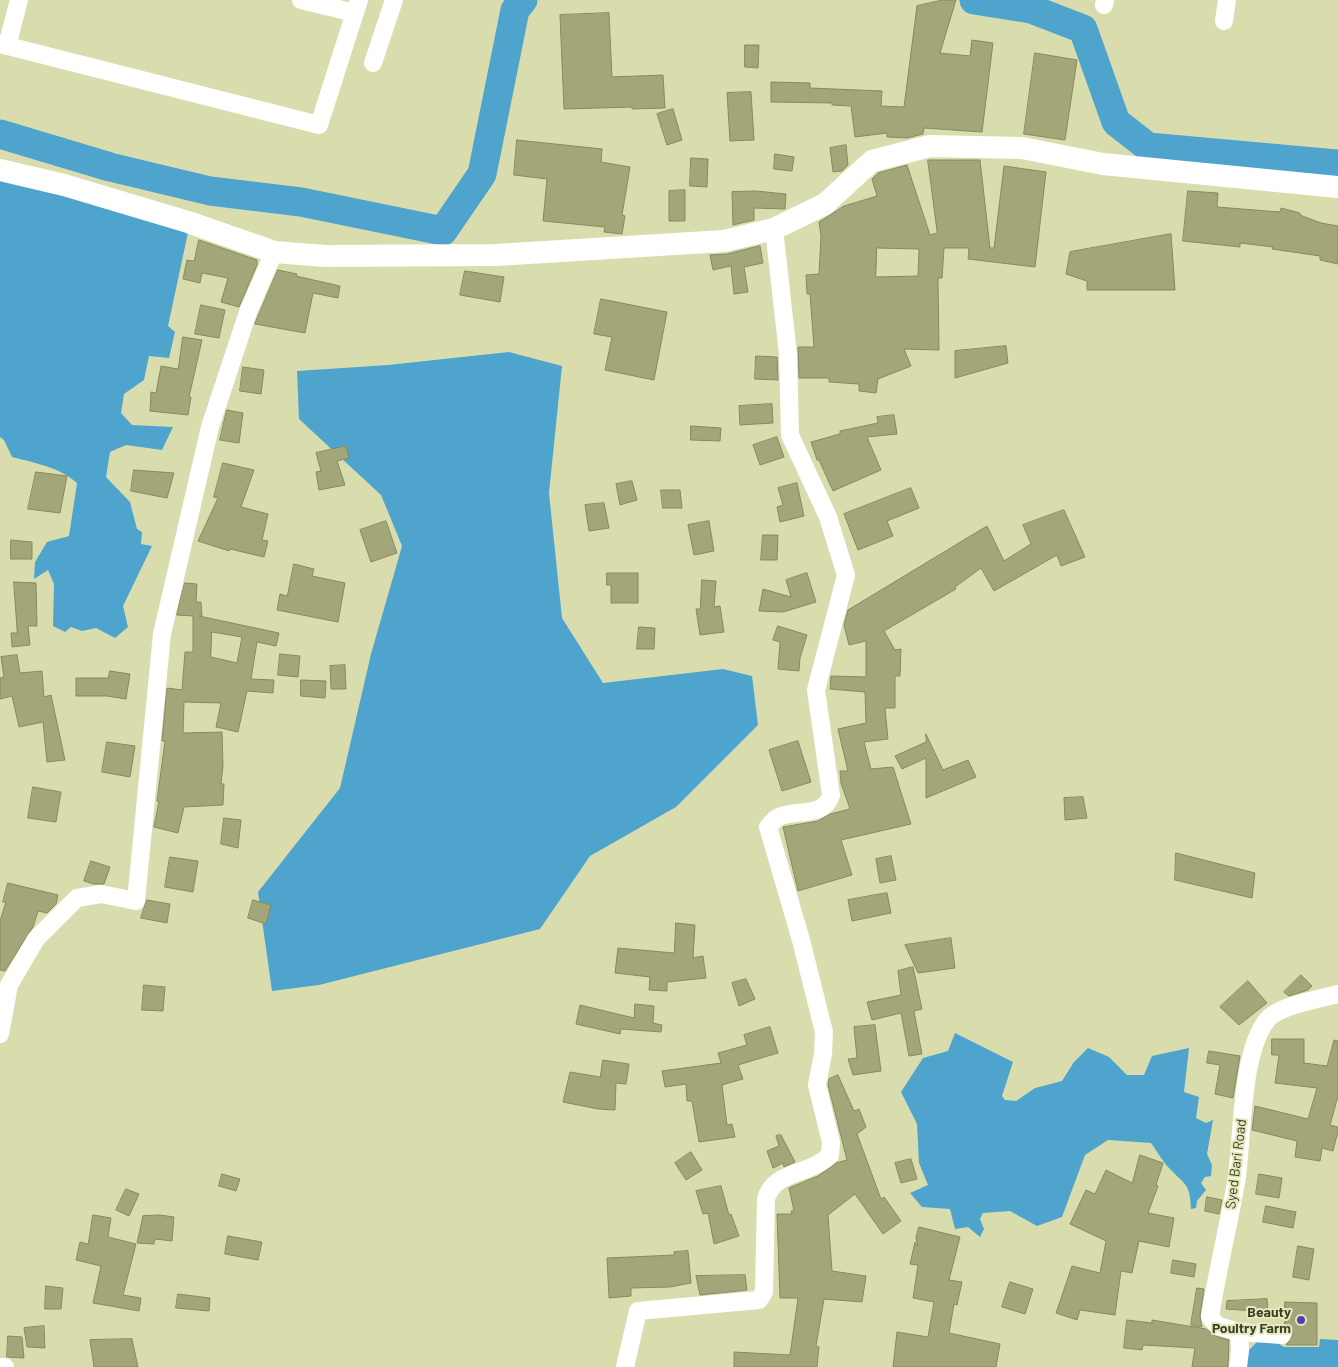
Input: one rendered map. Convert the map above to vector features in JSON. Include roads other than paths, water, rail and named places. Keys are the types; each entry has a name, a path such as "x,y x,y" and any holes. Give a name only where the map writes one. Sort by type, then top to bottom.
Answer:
{"street":[{"path":"19,0 4,45 319,125 357,6 301,0"},
{"path":"373,63 394,0"},
{"path":"1224,21 1226,0"},
{"path":"0,170 64,185 188,222 274,252 325,256 496,255 724,240 774,229 825,204 872,161 930,146 1022,148 1104,164 1338,187"},
{"path":"625,1367 638,1311 758,1300 764,1292 766,1199 769,1189 776,1181 823,1162 830,1155 830,1142 817,1085 823,1054 824,1032 801,940 768,826 778,818 824,808 829,802 831,795 816,690 846,575 828,517 790,435 788,354 774,229"},
{"path":"0,1034 9,985 36,939 77,898 101,894 136,901 162,634 210,427 248,312 274,252"},
{"name":"Syed Bari Road","path":"1239,1332 1218,1326 1210,1317 1216,1277 1236,1180 1248,1075 1258,1037 1268,1018 1291,1007 1338,994"},
{"path":"1238,1367 1240,1351 1239,1332 1282,1335"},
{"path":"0,1367 5,1367"}],"water":[{"path":"0,178 189,228 168,326 175,332 169,358 149,356 144,380 124,394 121,413 132,425 173,427 162,450 126,445 110,452 106,477 130,502 137,529 142,532 141,544 152,546 123,606 128,627 115,638 96,628 82,631 71,627 65,632 53,626 54,584 48,570 34,579 35,562 47,542 69,536 77,483 55,469 12,457 4,440 0,437"},
{"path":"509,352 562,366 549,493 562,618 603,683 723,669 752,676 758,725 676,807 590,856 540,929 319,985 272,991 258,892 340,788 371,654 402,546 381,495 299,419 297,371 388,365"},
{"path":"955,1033 1013,1062 1002,1096 1005,1100 1016,1101 1035,1088 1062,1081 1074,1062 1088,1048 1109,1057 1127,1075 1144,1075 1152,1056 1189,1048 1184,1092 1199,1097 1196,1118 1206,1123 1213,1120 1207,1154 1212,1165 1211,1176 1205,1177 1201,1183 1206,1190 1197,1201 1196,1208 1191,1209 1186,1185 1167,1166 1151,1143 1108,1140 1085,1155 1062,1217 1037,1226 1010,1211 983,1213 980,1219 984,1229 980,1237 968,1227 955,1229 950,1209 922,1207 910,1193 928,1185 919,1163 917,1124 901,1092 923,1058 948,1051"},
{"path":"1264,1335 1284,1347 1319,1347 1320,1339 1338,1340 1338,1367 1239,1367 1241,1358"}],"waterway":[{"path":"0,134 110,167 210,191 301,202 443,231 482,174 515,10 523,0"},
{"path":"974,0 1031,9 1083,29 1116,122 1148,147 1338,164"}],"place":[{"name":"Beauty Poultry Farm","path":"1301,1320"}]}
